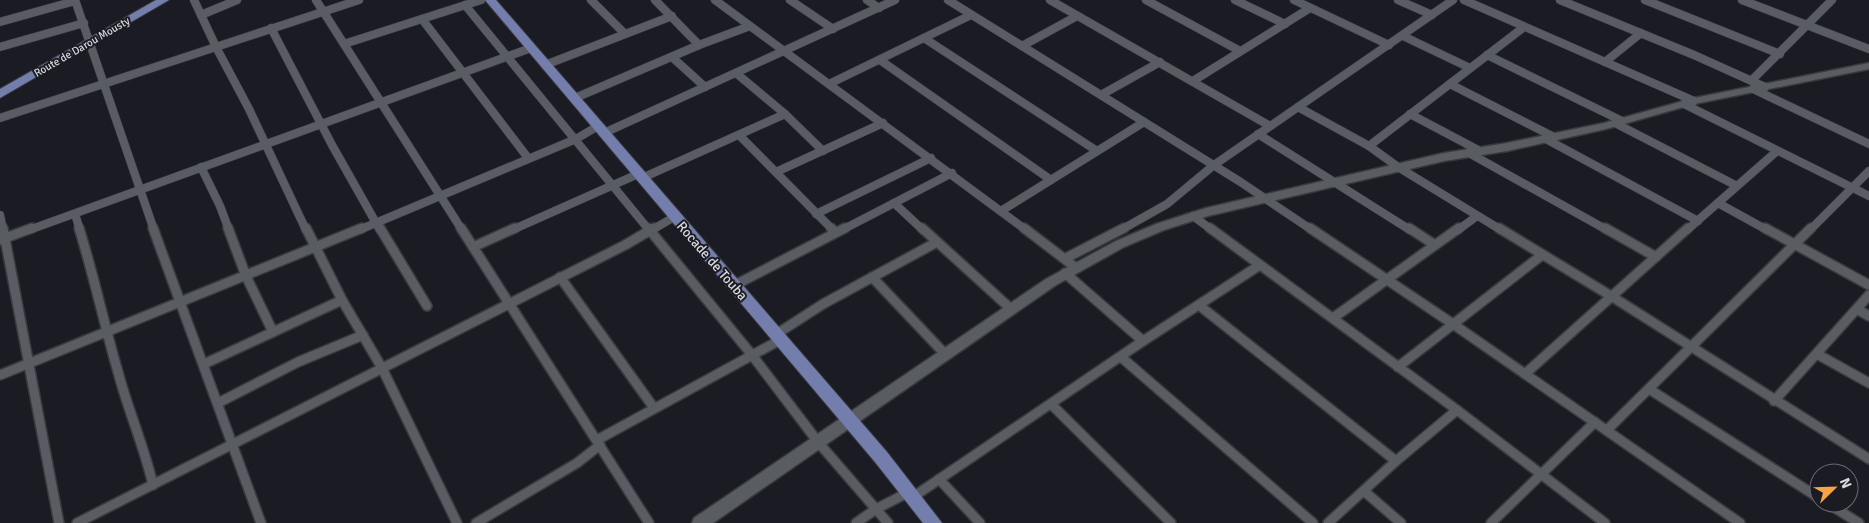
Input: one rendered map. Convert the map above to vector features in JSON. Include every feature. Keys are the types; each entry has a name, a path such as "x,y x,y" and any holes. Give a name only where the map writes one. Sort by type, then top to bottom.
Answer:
{"main road":[{"name":"Route de Darou Mousty","path":"0,94 164,0"},
{"name":"Rocade de Touba","path":"490,0 849,420 934,523"},
{"path":"700,523 1070,270 1141,234 1193,216 1263,197 1398,167 1550,138 1618,122 1654,110 1756,86 1869,66"}],"street":[{"path":"0,22 75,0 139,190 261,523"},
{"path":"194,0 342,300 382,368 417,437 457,523"},
{"path":"201,16 237,0"},
{"path":"316,0 649,523"},
{"path":"0,118 360,0"},
{"path":"344,44 481,0"},
{"path":"591,0 624,33"},
{"path":"655,0 700,45"},
{"path":"715,0 1066,258 1070,270 1143,341"},
{"path":"790,0 833,29"},
{"path":"867,0 879,8"},
{"path":"0,375 316,248 528,158 705,87 895,0"},
{"path":"948,0 1263,197 1453,324 1740,523"},
{"path":"1050,0 1270,126"},
{"path":"1146,0 1240,51"},
{"path":"1236,0 1284,24"},
{"path":"1294,0 1389,45"},
{"path":"1398,0 1432,15"},
{"path":"1066,258 1167,204 1214,165 1453,0"},
{"path":"1464,0 1606,62 1869,196"},
{"path":"1645,0 1780,54"},
{"path":"1742,0 1869,49"},
{"path":"1756,86 1780,54 1832,0"},
{"path":"1565,1 1641,33 1756,86 1869,144"},
{"path":"465,5 752,355 818,442 888,523"},
{"path":"1194,81 1310,8"},
{"path":"829,84 971,15"},
{"path":"545,65 672,16"},
{"path":"1022,46 1077,16"},
{"path":"422,18 528,158"},
{"path":"0,48 84,23"},
{"path":"574,98 750,26"},
{"path":"1369,146 1524,27"},
{"path":"271,28 320,123 427,306"},
{"path":"1606,62 1641,33"},
{"path":"1403,36 1470,68"},
{"path":"924,38 1097,151"},
{"path":"2,240 531,48"},
{"path":"1487,55 1737,186"},
{"path":"672,57 705,87"},
{"path":"880,60 1051,180"},
{"path":"1101,95 1160,62"},
{"path":"736,73 785,114 823,151"},
{"path":"1450,84 1698,221"},
{"path":"1298,107 1369,146 1398,167 1611,296 1774,401 1869,459"},
{"path":"473,247 612,185 640,176 785,114"},
{"path":"1410,114 1656,257"},
{"path":"1002,211 1144,122"},
{"path":"776,172 883,123"},
{"path":"1258,134 1316,168 1333,181 1434,245"},
{"path":"739,135 835,232"},
{"path":"1525,374 1611,296 1778,151"},
{"path":"816,214 931,158"},
{"path":"201,167 220,206 246,276 273,332"},
{"path":"1607,430 1869,170"},
{"path":"733,286 952,173"},
{"path":"894,203 1011,309"},
{"path":"1718,203 1869,285"},
{"path":"74,214 108,331 118,374 146,454 153,485"},
{"path":"0,215 2,240 59,523"},
{"path":"1193,216 1457,410 1605,523"},
{"path":"1333,318 1477,216"},
{"path":"77,523 650,231 674,217"},
{"path":"476,523 577,463 598,443 654,408 752,355 823,304 937,242"},
{"path":"1398,367 1542,255"},
{"path":"856,523 876,509 911,494 939,479 1143,341 1200,306 1260,265"},
{"path":"560,277 654,408"},
{"path":"872,277 945,354"},
{"path":"1774,401 1869,295"},
{"path":"204,364 342,300"},
{"path":"1200,306 1396,461"},
{"path":"1857,309 1869,316"},
{"path":"218,403 291,366 363,335"},
{"path":"1817,354 1869,384"},
{"path":"1121,357 1313,523"},
{"path":"1649,389 1809,492"},
{"path":"1051,404 1170,523"},
{"path":"1328,523 1396,461 1457,410"},
{"path":"1491,523 1595,422"},
{"path":"939,479 980,523"},
{"path":"1364,491 1401,523"},
{"path":"1843,513 1859,523"}]}
